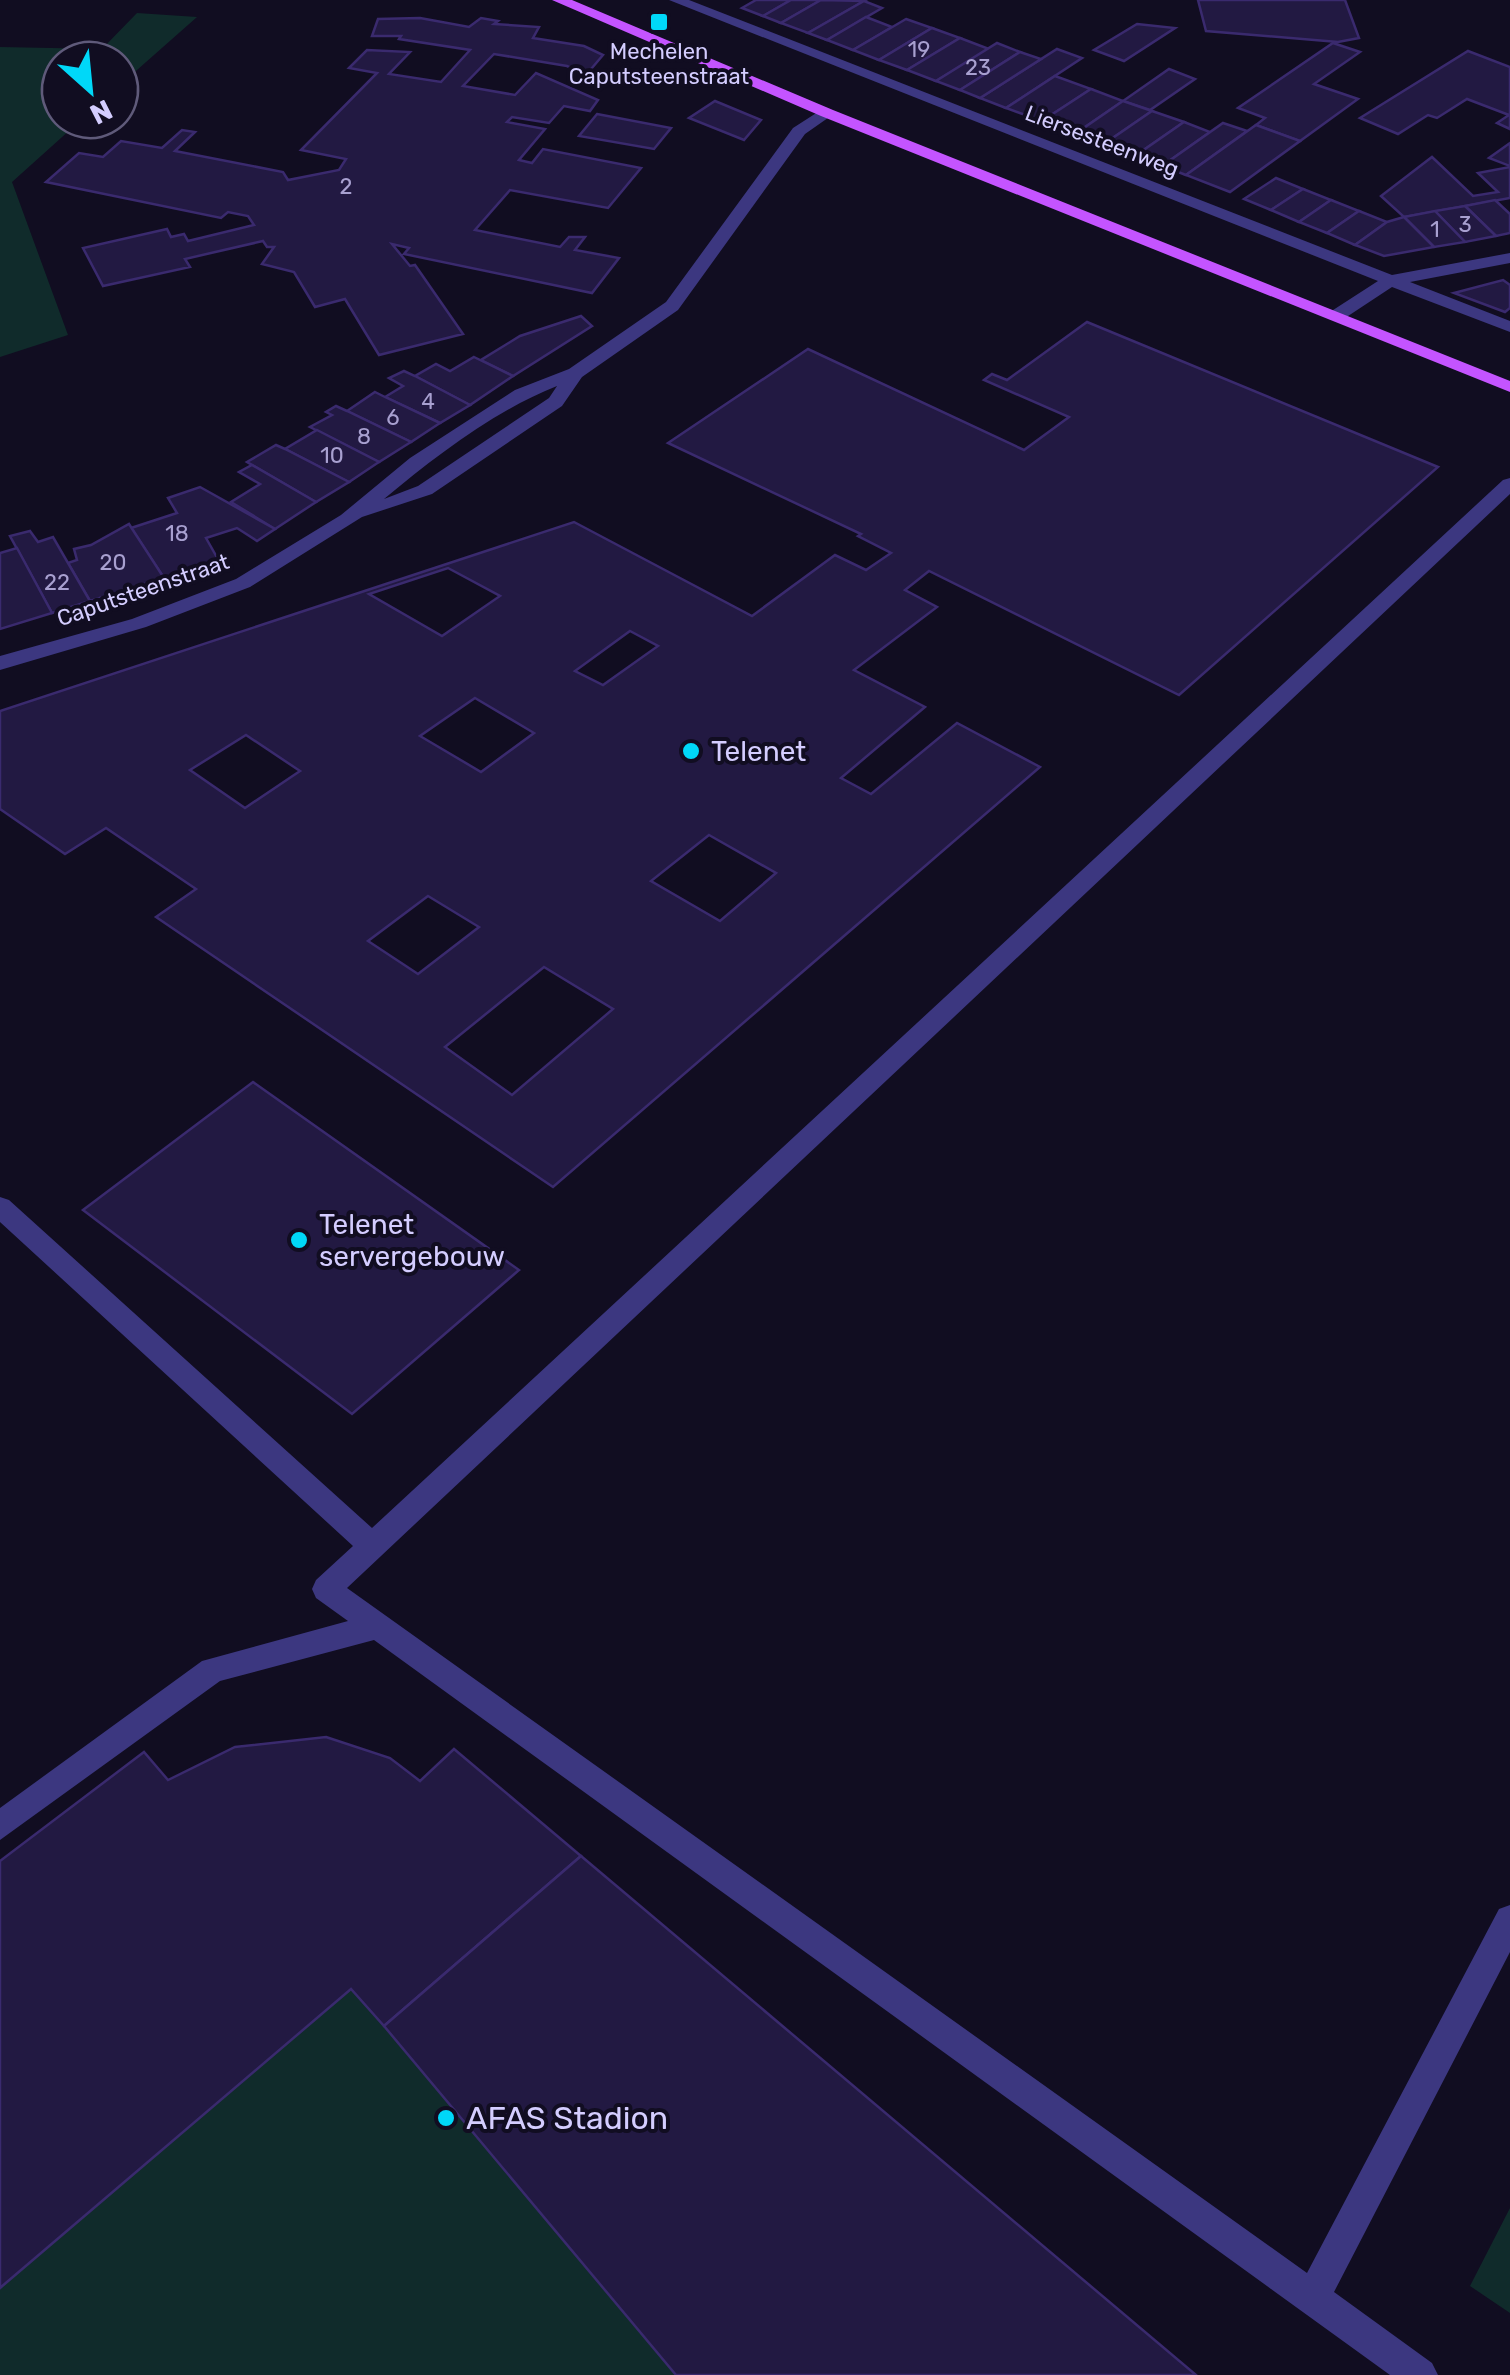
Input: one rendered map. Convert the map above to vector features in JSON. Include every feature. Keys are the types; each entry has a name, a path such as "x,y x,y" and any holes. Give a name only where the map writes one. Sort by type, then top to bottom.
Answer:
{"main road":[{"path":"559,0 826,114 1510,387"}],"street":[{"name":"Liersesteenweg","path":"676,0 1510,327"},
{"name":"Caputsteenstraat","path":"0,662 139,623 243,583 348,519 417,462 521,394 575,373 672,306 799,130 826,114"},
{"path":"1336,316 1391,280 1510,258"},
{"name":"Caputsteenstraat","path":"348,519 425,490 556,402 575,373"},
{"path":"1420,2375 326,1589 1510,484"},
{"path":"0,1207 371,1546"},
{"path":"0,1826 212,1670 378,1626"},
{"path":"1312,2298 1510,1920"}],"green space":[{"path":"137,13 197,17 140,67 140,40 111,40"},
{"path":"0,47 40,48 40,140 59,140 12,182 68,335 0,357"},
{"name":"AFAS Stadion","path":"326,1737 390,1758 420,1781 454,1749 1196,2375 0,2375 0,1861 144,1752 169,1780 235,1747"},
{"path":"1510,2208 1510,2313 1470,2286"}],"building":[{"path":"756,0 791,0 763,16 742,8"},
{"path":"791,0 821,0 781,23 763,16"},
{"path":"821,0 864,1 808,33 781,23"},
{"path":"1198,0 1345,0 1359,38 1338,42 1206,31"},
{"path":"864,1 882,8 827,40 808,33"},
{"path":"866,17 892,27 853,50 827,40"},
{"path":"420,18 469,27 481,18 498,21 494,24 539,27 533,38 584,46 603,55 586,75 567,66 494,54 463,86 515,95 536,73 598,100 590,111 564,106 549,123 512,117 507,122 545,129 519,160 532,163 543,149 641,168 608,208 510,190 475,230 560,247 569,237 585,237 575,250 619,258 592,293 404,254 409,248 392,244 410,266 415,265 463,334 379,355 345,299 315,307 294,272 262,264 274,247 267,247 263,241 185,259 190,267 103,286 83,248 167,229 171,237 184,234 188,241 254,225 248,216 228,212 221,218 46,182 79,153 103,157 121,141 162,148 182,130 195,132 175,151 283,172 288,180 339,170 346,159 301,150 377,73 349,68 367,50 410,52 389,74 441,82 470,50 399,39 401,36 372,36 378,19"},
{"path":"906,19 932,28 879,60 853,50"},
{"path":"1137,24 1175,28 1124,61 1094,50"},
{"path":"932,28 960,38 907,70 879,60"},
{"path":"960,38 989,49 936,81 907,70"},
{"path":"997,43 1020,52 960,90 936,81"},
{"path":"1333,43 1360,52 1314,84 1358,99 1300,141 1256,125 1265,118 1238,108"},
{"path":"1057,49 1082,58 1006,108 980,98"},
{"path":"1468,51 1510,67 1510,129 1497,123 1509,115 1467,99 1437,118 1428,115 1398,134 1360,118"},
{"path":"1020,52 1041,59 980,98 960,90"},
{"path":"1169,69 1195,79 1150,110 1123,101"},
{"path":"1055,76 1091,89 1042,121 1006,108"},
{"path":"1091,89 1123,101 1075,134 1042,121"},
{"path":"715,101 761,120 744,140 689,118"},
{"path":"1123,101 1152,111 1104,144 1075,134"},
{"path":"1152,111 1184,122 1135,156 1104,144"},
{"path":"597,114 671,128 654,149 579,136"},
{"path":"1184,122 1210,132 1162,166 1135,156"},
{"path":"1223,123 1247,131 1186,175 1162,166"},
{"path":"1256,125 1300,141 1230,192 1186,175"},
{"path":"1510,143 1510,166 1489,158"},
{"path":"1432,157 1473,196 1498,192 1478,173 1510,167 1510,198 1404,217 1381,196"},
{"path":"1276,178 1303,189 1271,210 1244,199"},
{"path":"1303,189 1331,200 1299,222 1271,210"},
{"path":"1331,200 1359,211 1327,233 1299,222"},
{"path":"1495,200 1510,214 1510,233 1496,236 1465,206"},
{"path":"1465,206 1496,236 1465,242 1435,211"},
{"path":"1359,211 1387,222 1355,245 1327,233"},
{"path":"1435,211 1465,242 1434,247 1404,217"},
{"path":"1404,217 1434,247 1384,256 1355,245 1387,222"},
{"path":"1503,280 1510,285 1510,308 1505,312 1454,293"},
{"path":"581,316 592,326 513,376 481,360 520,336"},
{"name":"Telenet","path":"1087,322 1438,467 1179,695 929,571 905,590 937,607 854,670 925,707 841,778 871,794 957,723 1040,767 553,1187 156,917 196,889 106,828 65,854 0,809 0,711 574,522 752,616 835,555 866,570 891,553 858,536 861,534 668,443 808,349 1024,450 1069,417 984,380 992,374 1007,380","holes":["448,568 500,596 442,636 369,594","630,631 658,646 603,685 575,671","475,698 534,733 481,772 420,736","246,735 300,771 245,808 190,770","709,835 776,873 720,921 651,881","428,896 479,927 418,974 368,941","544,967 613,1009 512,1095 445,1047"]},
{"path":"474,357 513,376 470,405 415,376 436,364 450,371"},
{"path":"404,371 470,405 440,423 385,397 403,386 389,378"},
{"path":"375,392 440,423 411,442 347,411"},
{"path":"336,406 411,442 379,462 310,427 332,415 326,412"},
{"path":"317,430 379,462 349,482 285,449"},
{"path":"276,445 349,482 316,502 247,462"},
{"path":"252,465 316,502 275,529 231,502 260,484 239,472"},
{"path":"200,487 275,529 257,541 237,528 206,538 219,561 164,578 131,528 177,513 168,498"},
{"path":"129,524 164,578 90,601 68,563 77,560 74,549 91,545"},
{"path":"30,531 38,542 53,537 90,601 52,613 10,536"},
{"path":"17,548 52,613 0,629 0,553"},
{"name":"Telenet servergebouw","path":"253,1082 519,1270 352,1414 83,1210"},
{"path":"326,1737 390,1758 420,1781 454,1749 581,1856 384,2026 351,1989 0,2288 0,1861 144,1752 168,1780 235,1747"},
{"path":"581,1856 1196,2375 676,2375 384,2026"}],"place":[{"name":"Mechelen Caputsteenstraat","path":"659,22"},
{"name":"Telenet","path":"691,751"},
{"name":"Telenet servergebouw","path":"299,1240"},
{"name":"AFAS Stadion","path":"446,2118"}]}
